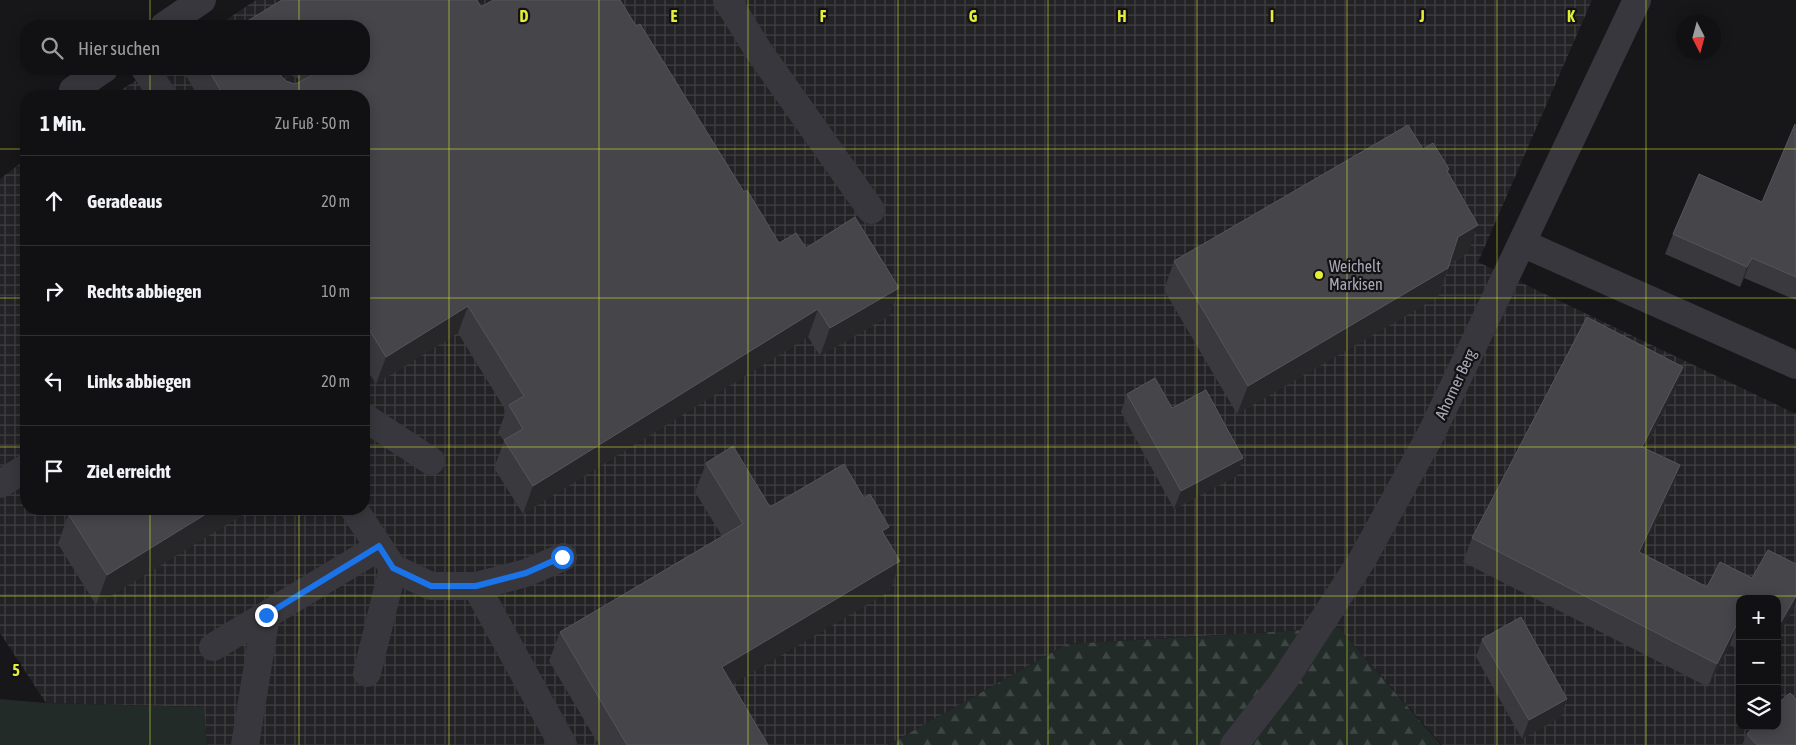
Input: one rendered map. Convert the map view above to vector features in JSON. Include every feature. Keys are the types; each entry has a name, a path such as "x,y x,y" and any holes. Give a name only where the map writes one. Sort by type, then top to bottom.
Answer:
{"street":[{"path":"173,20 202,0"},
{"path":"727,0 758,50 870,210"},
{"name":"Ahorner Berg","path":"1234,745 1283,682 1362,560 1431,434 1637,0"},
{"path":"73,90 95,75"},
{"path":"149,75 159,90"},
{"path":"1522,243 1796,365"},
{"path":"370,421 431,461"},
{"path":"0,484 20,472"},
{"path":"358,515 386,557 431,586 476,586 526,573 562,557"},
{"path":"213,648 266,615 386,557"},
{"path":"367,673 386,557"},
{"path":"476,586 563,745"},
{"path":"245,745 266,615"}],"shaded area":[{"path":"256,0 1592,0 1478,262 1796,414 1796,745 1442,745 1339,628 1067,644 888,745 207,745 203,707 46,703 0,633 0,179 20,164 20,515 370,515 370,90 121,90 144,75 370,75 370,20 226,20"}],"green space":[{"path":"1339,628 1441,745 888,745 1067,644"},
{"path":"0,699 46,703 204,707 207,745 0,745"}],"building":[{"path":"282,0 477,0 481,7 493,0 620,0 636,26 640,24 744,192 747,190 779,243 796,233 806,248 855,217 899,288 830,328 818,309 533,486 504,440 523,429 509,405 524,396 468,306 386,357 370,331 370,90 220,90 212,75 281,75 286,81 295,84 311,75 370,75 370,20 249,20"},
{"path":"1795,124 1796,277 1752,258 1747,267 1673,234 1699,174 1762,202"},
{"name":"Weichelt Markisen","path":"1408,125 1423,149 1433,143 1449,169 1447,171 1478,225 1458,237 1448,268 1248,386 1174,261"},
{"path":"1587,317 1683,367 1642,447 1680,465 1639,552 1707,587 1720,562 1752,578 1768,550 1796,564 1796,596 1781,622 1781,595 1736,595 1736,626 1717,664 1472,538"},
{"path":"1155,378 1172,408 1206,390 1243,458 1181,491 1127,394"},
{"path":"733,446 770,507 844,464 864,498 870,494 889,527 882,531 900,561 722,667 768,745 627,745 560,632 743,524 706,463"},
{"path":"69,515 204,515 107,575"},
{"path":"1521,617 1567,699 1529,720 1482,639"},
{"path":"1790,693 1796,699 1796,745 1757,745 1747,734 1750,730 1781,730 1781,701"}],"place":[{"name":"Weichelt Markisen","path":"1319,275"}],"route":[{"path":"266,615 379,546 393,568 431,586 476,586 526,573 562,557"}]}
